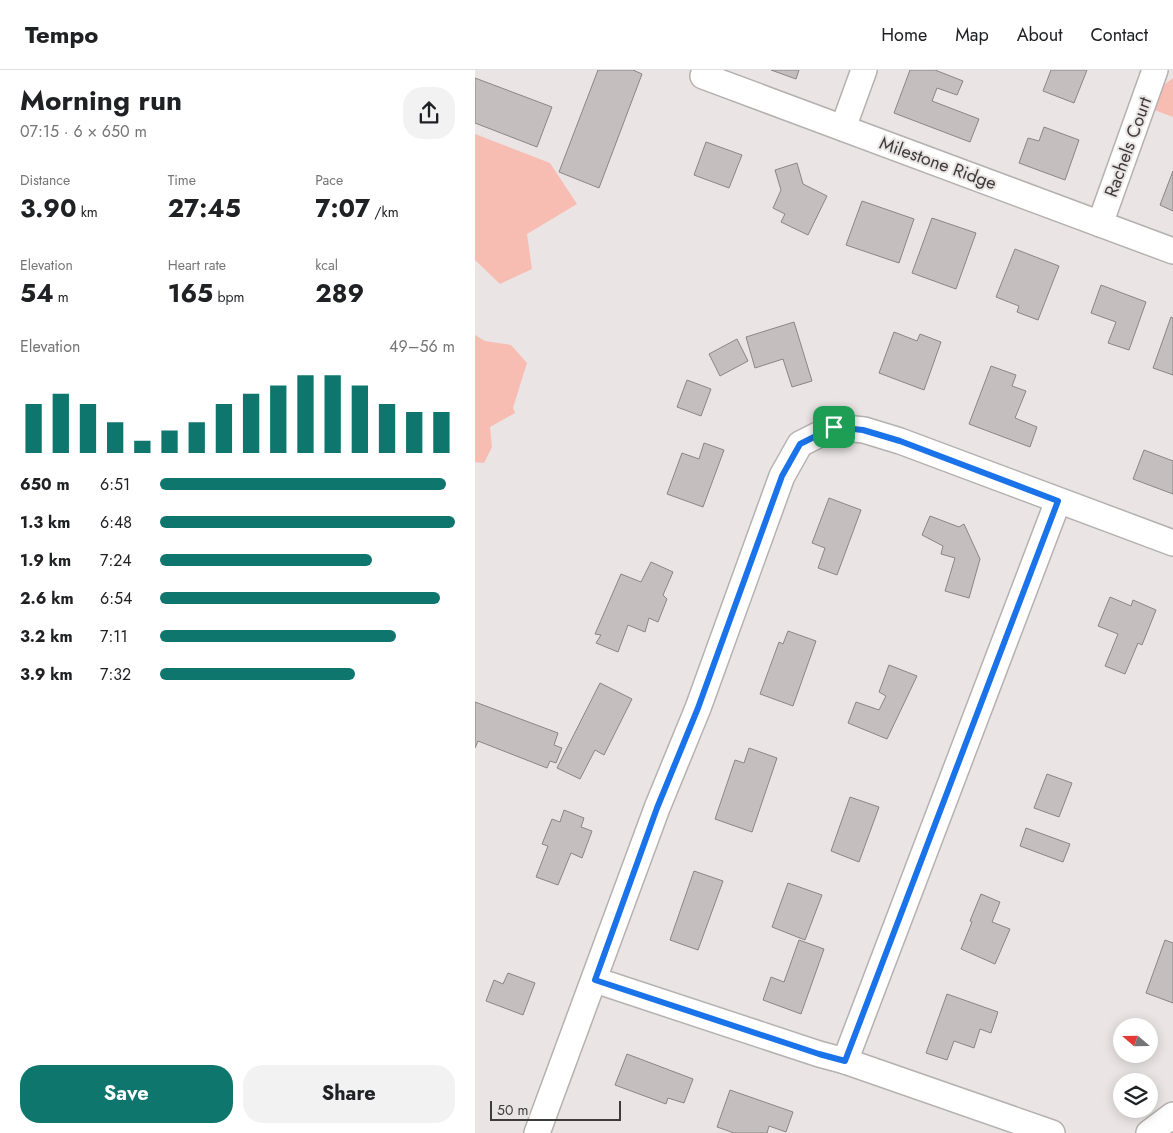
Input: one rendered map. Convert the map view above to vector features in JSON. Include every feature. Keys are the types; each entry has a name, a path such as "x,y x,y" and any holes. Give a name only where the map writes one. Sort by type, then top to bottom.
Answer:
{"street":[{"path":"843,128 864,70"},
{"name":"Rachels Court","path":"1100,224 1155,70"},
{"name":"Milestone Ridge","path":"703,76 1173,251"},
{"path":"537,1133 657,808 698,708 782,476 800,444 834,427 863,430 900,441 1173,543"},
{"path":"845,1061 1058,501"},
{"path":"595,980 845,1061 1052,1133"},
{"path":"1149,1133 1173,1115"}],"shaded area":[{"path":"1173,78 1173,117 1152,109 1157,90"},
{"path":"475,134 550,163 577,204 527,234 532,269 500,284 475,260"},
{"path":"475,335 485,341 511,345 527,363 513,408 515,413 490,427 492,447 484,463 475,462"}],"building":[{"path":"598,70 633,70 642,74 599,188 559,172"},
{"path":"771,70 799,70 796,79"},
{"path":"910,70 935,70 963,81 957,95 937,88 932,101 979,119 970,142 894,113"},
{"path":"1051,70 1087,70 1074,103 1043,91"},
{"path":"475,78 552,107 537,147 475,123"},
{"path":"1044,127 1079,140 1065,180 1019,163 1028,138 1039,141"},
{"path":"706,142 742,155 729,188 694,175"},
{"path":"797,163 803,184 827,196 808,235 781,222 785,214 773,208 781,190 775,170"},
{"path":"1173,171 1173,211 1160,205"},
{"path":"862,201 914,219 899,263 846,245"},
{"path":"932,218 976,233 956,289 912,273"},
{"path":"1015,249 1059,266 1038,320 1017,312 1019,306 996,297"},
{"path":"1101,285 1146,302 1129,350 1108,343 1116,322 1091,313"},
{"path":"1171,317 1173,318 1173,375 1153,368"},
{"path":"794,322 812,381 792,387 783,359 755,368 746,337"},
{"path":"894,332 917,341 920,334 941,342 924,390 879,373"},
{"path":"737,339 748,361 720,376 709,354"},
{"path":"991,366 1016,375 1012,386 1026,391 1015,418 1037,427 1030,447 969,424"},
{"path":"687,380 711,389 701,416 677,407"},
{"path":"704,443 724,450 703,507 667,494 682,453 699,459"},
{"path":"1144,450 1173,461 1173,494 1133,479"},
{"path":"829,498 861,510 837,575 818,568 825,548 812,543"},
{"path":"930,516 959,527 964,524 980,559 969,598 945,591 955,558 941,554 943,546 922,535"},
{"path":"651,562 673,572 663,595 667,599 658,622 649,618 645,632 628,625 618,652 596,643 601,635 595,634 621,574 641,582"},
{"path":"1110,597 1131,606 1133,600 1156,610 1142,645 1138,643 1125,674 1105,666 1118,634 1098,626"},
{"path":"788,631 816,641 793,706 760,694 779,642 783,644"},
{"path":"889,665 917,676 887,739 848,723 856,702 879,710 886,696 879,692"},
{"path":"600,683 632,699 604,755 595,750 580,779 557,768"},
{"path":"475,702 558,733 554,745 562,748 556,763 550,761 547,768 478,741 475,748"},
{"path":"749,748 777,758 752,832 715,819 735,760 744,763"},
{"path":"1047,774 1072,783 1059,817 1034,808"},
{"path":"850,797 879,807 859,862 831,851"},
{"path":"564,810 584,818 581,827 592,831 582,858 571,853 558,885 536,877 548,846 542,844 552,819 560,822"},
{"path":"1026,828 1070,844 1063,862 1020,846"},
{"path":"694,871 723,881 698,950 670,940"},
{"path":"788,883 822,895 805,940 772,927"},
{"path":"981,894 1000,902 992,922 1010,929 995,964 961,949"},
{"path":"799,940 824,949 801,1014 763,1000 771,977 784,982"},
{"path":"1165,940 1173,943 1173,1003 1146,993"},
{"path":"508,973 535,983 523,1015 486,1001 494,980 503,984"},
{"path":"947,994 998,1012 991,1033 980,1029 974,1048 954,1041 947,1060 926,1053"},
{"path":"627,1054 693,1079 684,1103 668,1098 666,1104 615,1085"},
{"path":"730,1090 793,1112 786,1132 769,1126 767,1133 734,1133 717,1127"}],"route":[{"path":"834,427 863,430 900,441 1058,501 845,1061 595,980 657,808 698,708 782,476 800,444 834,427"}]}
